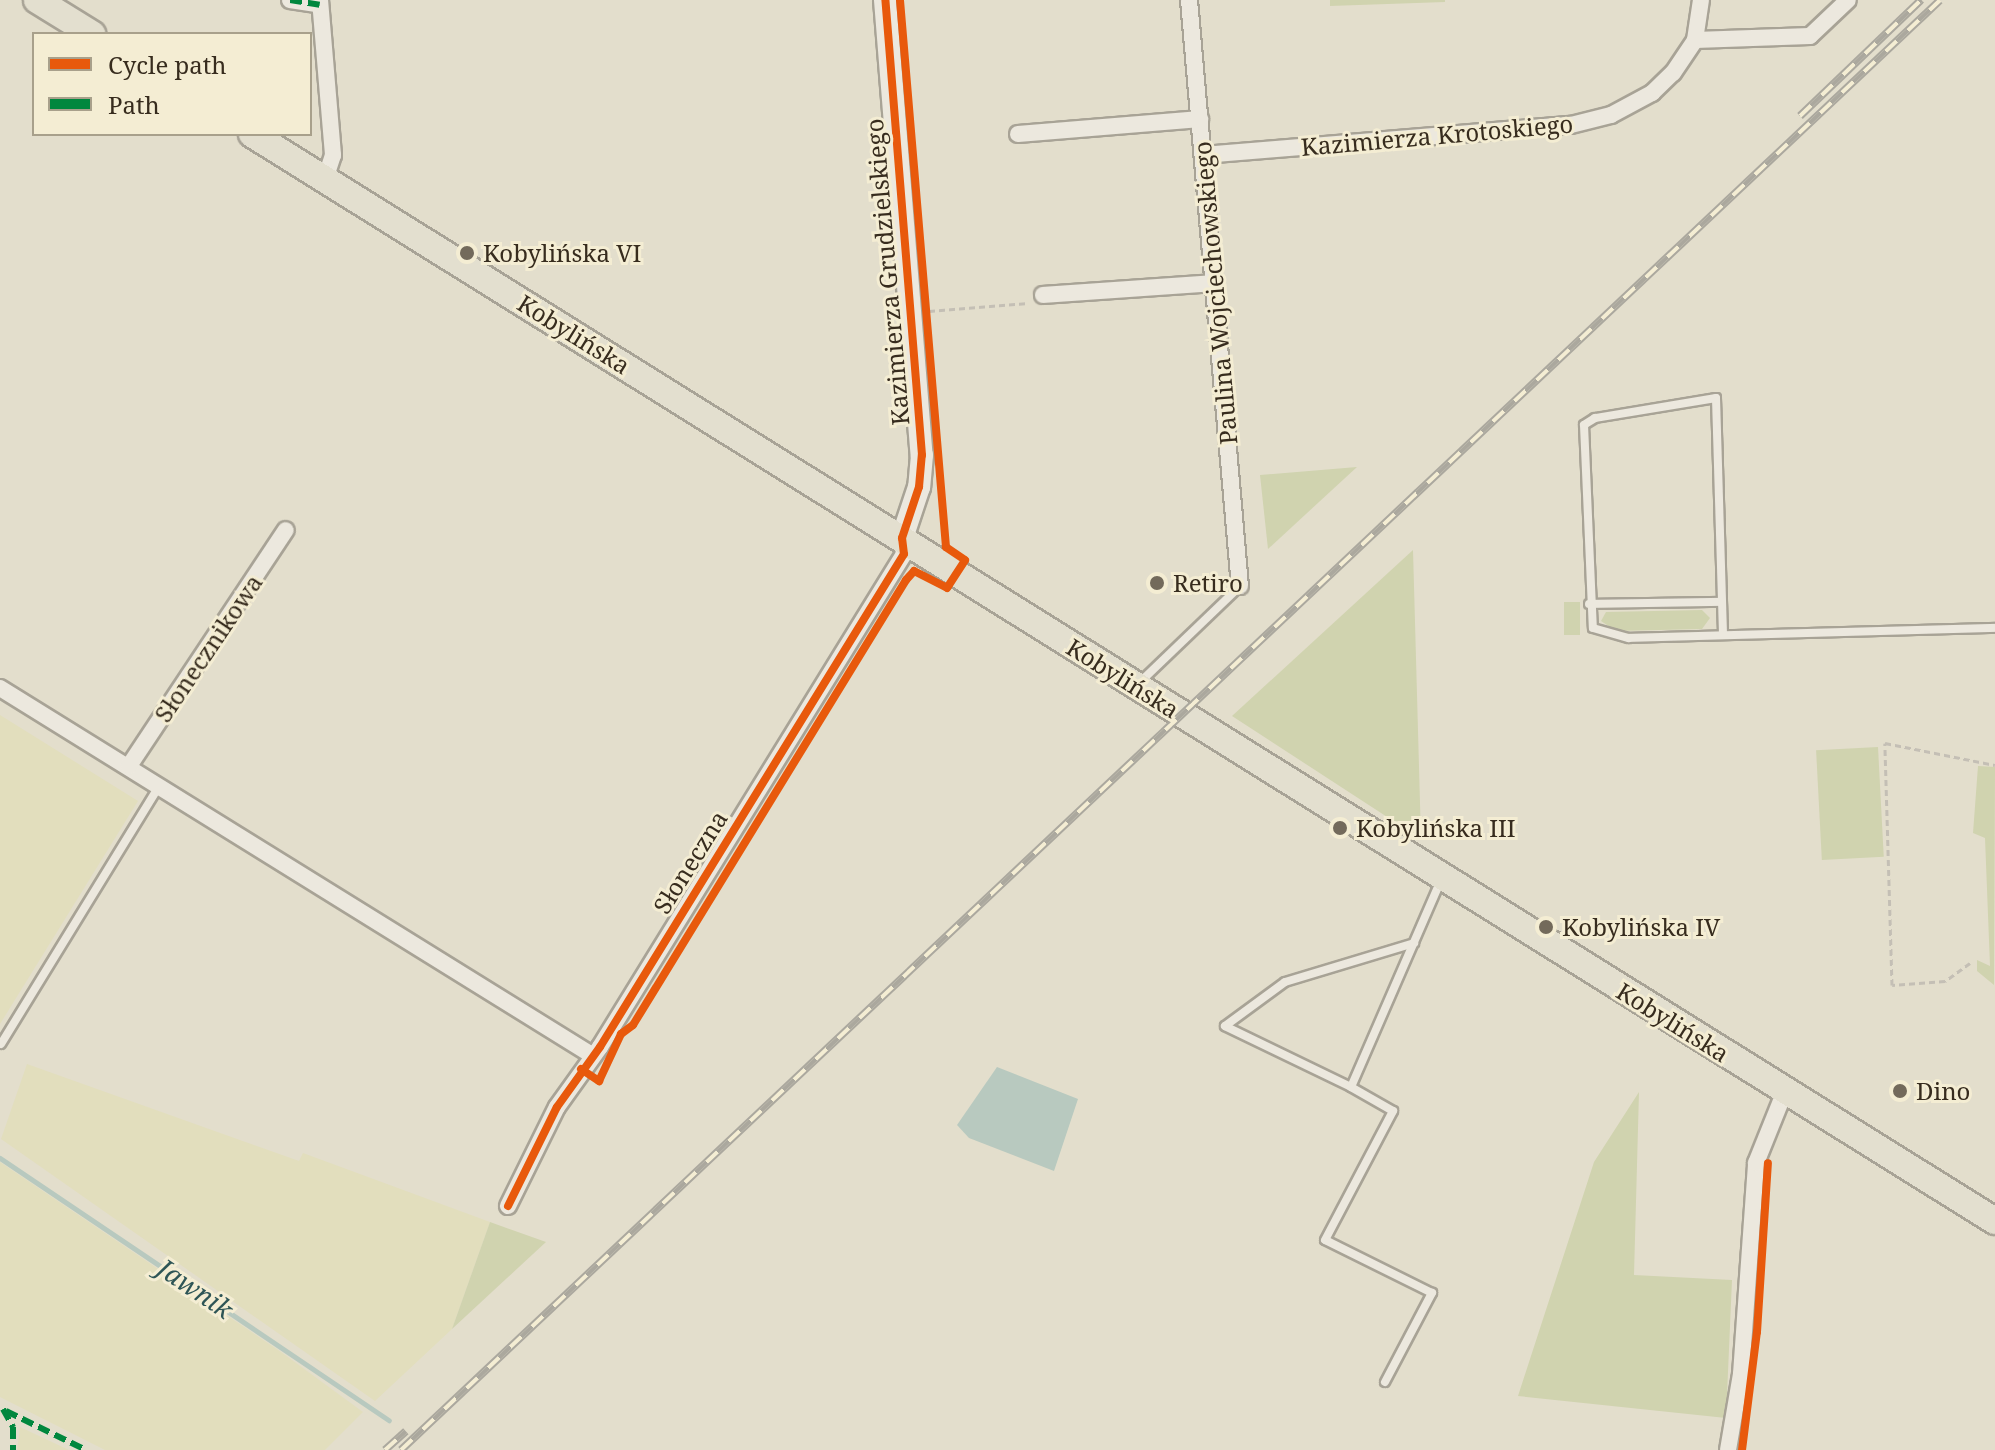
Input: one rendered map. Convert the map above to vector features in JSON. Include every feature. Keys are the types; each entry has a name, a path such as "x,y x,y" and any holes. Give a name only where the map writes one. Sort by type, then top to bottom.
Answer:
{"main road":[{"path":"37,0 89,32"},
{"name":"Kobylińska","path":"255,136 1995,1221"}],"street":[{"path":"290,0 320,3 333,155 325,179"},
{"name":"Kazimierza Grudzielskiego","path":"885,0 922,455 919,487 902,538"},
{"name":"Paulina Wojciechowskiego","path":"1189,0 1240,586"},
{"path":"1701,0 1695,40 1810,36 1848,0"},
{"name":"Kazimierza Krotoskiego","path":"1203,155 1571,125 1626,110 1652,93 1695,40"},
{"path":"1018,134 1200,119"},
{"path":"1043,295 1215,283"},
{"name":"Słonecznikowa","path":"129,766 286,530"},
{"name":"Słoneczna","path":"508,1206 590,1054 600,1047 904,554 902,538"},
{"path":"0,688 160,784 590,1054"},
{"path":"1728,1450 1741,1374 1756,1163 1785,1091"}],"lane":[{"path":"1723,634 1716,398 1701,397 1595,418 1584,425 1589,604 1593,628 1629,638 1995,628"},
{"path":"1136,686 1240,586"},
{"path":"1589,604 1722,602"},
{"path":"1,1044 160,784"},
{"path":"1351,1087 1442,878"},
{"path":"1385,1382 1432,1293 1325,1240 1393,1111 1351,1087 1225,1026 1285,982 1414,943"}],"path":[{"path":"925,311 1027,304 1043,295"},
{"path":"1970,963 1945,981 1892,985 1885,743 1995,765"}],"shaded area":[{"path":"0,715 138,801 0,1024"},
{"path":"27,1064 299,1161 303,1153 490,1222 452,1329 375,1401 1,1139"},
{"path":"997,1067 1078,1099 1054,1171 969,1138 957,1125"},
{"path":"0,1162 281,1352 363,1412 325,1450 105,1450 0,1397"},
{"path":"20,1427 69,1450 17,1450"}],"green space":[{"path":"1330,0 1445,0 1445,2 1330,6"},
{"path":"1357,467 1268,549 1260,475"},
{"path":"1413,550 1421,839 1232,716"},
{"path":"1564,602 1580,602 1580,635 1564,635"},
{"path":"1702,610 1710,618 1702,629 1616,631 1601,621 1606,612"},
{"path":"1878,747 1884,857 1822,860 1816,750"},
{"path":"1978,766 1995,767 1994,985 1977,971 1977,960 1990,966 1985,838 1973,833"},
{"path":"1639,1092 1634,1275 1732,1280 1726,1418 1518,1396 1594,1162"},
{"path":"490,1222 546,1242 452,1329"}],"waterway":[{"name":"Jawnik","path":"0,1158 389,1420"}],"railway":[{"path":"1800,116 1921,0"},
{"path":"401,1450 1940,0"},
{"path":"385,1450 406,1431"}],"marked path":[{"path":"290,0 320,5"},
{"path":"3,1409 13,1427 13,1450"},
{"path":"6,1411 86,1450"}],"cycle path":[{"path":"508,1206 557,1107 600,1047 904,554 902,538 919,487 922,455 885,0"},
{"path":"581,1069 599,1081 621,1034 633,1025 906,580 914,571 947,588 965,560 946,547 900,0"},
{"path":"1742,1450 1757,1332 1768,1163"}],"place":[{"name":"Kobylińska VI","path":"467,253"},
{"name":"Retiro","path":"1157,583"},
{"name":"Kobylińska III","path":"1340,828"},
{"name":"Kobylińska IV","path":"1546,927"},
{"name":"Dino","path":"1900,1091"}]}
